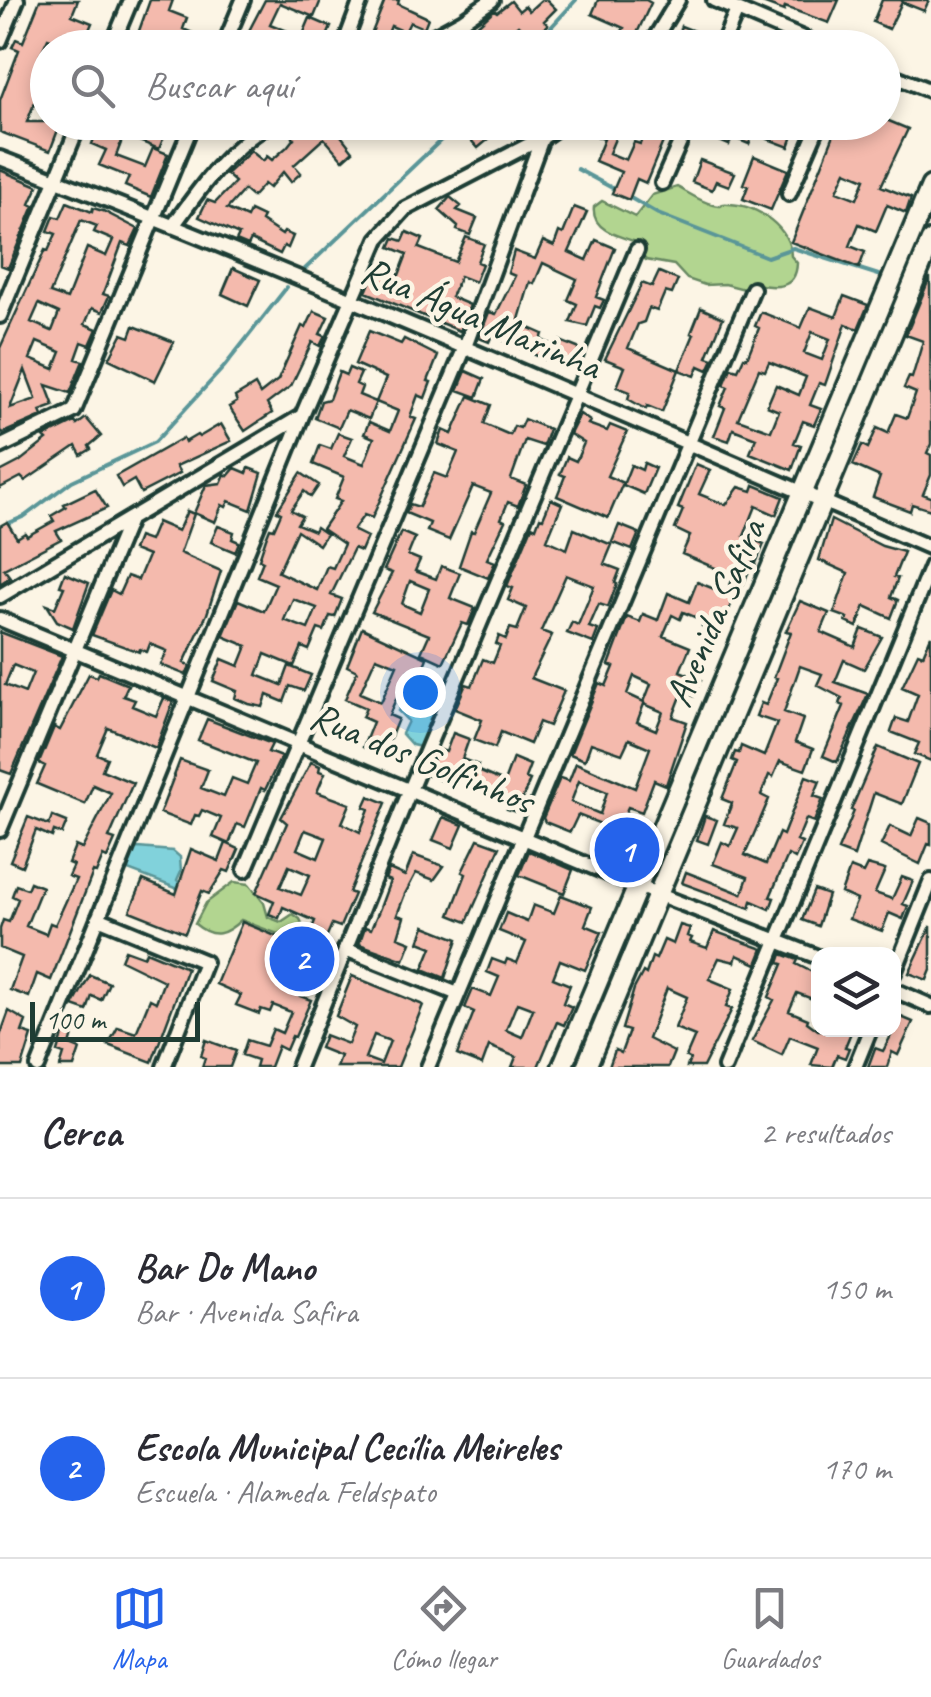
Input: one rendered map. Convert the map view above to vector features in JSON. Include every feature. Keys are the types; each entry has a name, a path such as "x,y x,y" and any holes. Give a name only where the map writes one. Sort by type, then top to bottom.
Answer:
{"street":[{"path":"0,41 17,0"},
{"path":"118,30 131,0"},
{"path":"231,30 243,0"},
{"path":"351,30 362,0"},
{"path":"445,30 492,0"},
{"path":"660,30 678,0"},
{"path":"714,0 784,30"},
{"path":"729,30 737,10"},
{"path":"901,79 931,92"},
{"path":"0,316 73,140"},
{"path":"0,446 74,411 186,140"},
{"path":"174,226 212,170 247,140"},
{"path":"38,1067 302,416 378,239 405,209 538,140"},
{"path":"245,870 465,347 541,140"},
{"path":"662,184 681,140"},
{"path":"789,194 812,140"},
{"name":"Rua Água Marinha","path":"0,158 352,298 931,548"},
{"name":"Avenida Safira","path":"586,1067 657,894 931,186"},
{"name":"Avenida Safira","path":"562,1067 638,884 931,241"},
{"path":"298,1067 637,250"},
{"path":"428,1067 753,289"},
{"path":"0,596 302,416"},
{"path":"0,830 128,520"},
{"path":"724,1067 931,566"},
{"name":"Rua dos Golfinhos","path":"0,619 657,894 811,954"},
{"path":"901,956 931,881"},
{"path":"98,918 205,962 164,1067"},
{"path":"345,950 458,994"},
{"path":"901,993 931,1006"},
{"path":"855,1067 867,1037"}],"green space":[{"path":"677,187 709,204 740,205 770,220 785,236 797,263 792,279 782,285 752,283 744,289 725,284 705,285 687,279 674,265 646,260 639,253 640,243 609,232 594,215 594,207 602,201 635,217 652,195"},
{"path":"234,882 249,884 264,903 268,917 281,922 293,914 300,919 304,928 299,942 241,920 220,933 208,932 195,924 206,903"}],"water":[{"path":"437,685 444,689 440,714 430,718 421,747 412,745 402,734 408,721 398,711 403,697 408,690 421,695"},
{"path":"138,848 173,851 180,857 177,880 181,890 128,870 130,852"}],"building":[{"path":"40,0 78,0 72,15 92,23 89,30 30,30 27,122 30,140 54,140 50,151 0,132 0,100 19,50 12,47 16,39 23,42"},
{"path":"150,0 173,0 169,11 187,18 185,30 139,30"},
{"path":"265,0 321,0 314,17 280,3 270,24 285,30 249,30"},
{"path":"385,0 399,0 398,4 428,18 424,28 410,22 406,30 391,26 389,30 373,30"},
{"path":"541,0 547,0 556,9 544,21 548,25 543,30 523,30 518,25 512,30 472,30 511,1 519,11 525,6 529,11"},
{"path":"598,0 651,3 638,30 623,30 592,14"},
{"path":"839,0 829,23 757,1"},
{"path":"882,0 929,0 924,11 902,2 889,29 873,22"},
{"path":"310,18 331,27 330,30 305,30"},
{"path":"901,126 908,129 881,186 911,198 906,213 887,205 876,231 859,224 850,246 865,252 859,268 791,242 832,140 901,140","holes":["846,171 865,179 857,199 837,191"]},
{"path":"93,140 122,140 116,156 145,167 153,148 168,154 151,197 125,186 129,177 99,165 106,150 92,144"},
{"path":"136,140 163,140 159,149"},
{"path":"292,140 322,140 294,165 301,173 291,182 283,172 269,188 264,184 252,197 244,190 227,209 247,218 250,211 282,235 284,232 293,236 288,248 284,246 280,254 251,240 248,246 236,241 239,235 199,217 207,200 215,203 235,182 226,174 251,151 263,161 267,156 272,160"},
{"path":"326,140 344,140 353,151 343,160"},
{"path":"471,140 488,140 478,148"},
{"path":"604,140 614,140 609,153 626,160 634,142 663,142 646,183 637,179 629,200 612,193 621,172 595,161"},
{"path":"771,140 792,140 789,147"},
{"path":"754,156 788,170 771,210 743,199 748,186 743,184"},
{"path":"700,160 735,173 729,186 716,181 712,190 692,182"},
{"path":"0,170 38,186 30,204 34,206 8,268 0,265"},
{"path":"450,197 461,206 457,210 477,218 470,235 457,230 439,210"},
{"path":"67,202 92,212 93,208 103,211 138,229 130,246 122,243 103,294 109,296 102,312 92,308 85,324 97,329 90,345 82,342 76,359 83,361 70,393 46,385 54,406 40,411 42,416 3,433 0,348 56,234 48,231 54,216 60,218","holes":["81,220 97,226 94,232 113,240 106,256 87,248 67,299 50,293","39,304 59,313 52,331 31,322","37,342 61,352 54,369 30,359","25,370 36,399 10,408"]},
{"path":"574,207 587,212 569,252 587,260 596,240 615,248 596,297 604,300 600,308 595,306 587,326 570,322 577,304 568,300 577,279 543,263 534,284 530,282 518,323 543,334 541,340 558,347 560,341 580,349 575,363 568,360 565,365 544,359 492,335 489,342 479,338 489,312 496,314 515,276 508,273 514,251 535,259 543,241 554,246"},
{"path":"407,232 423,239 419,248 455,262 466,237 484,244 475,282 460,276 451,297 470,305 460,331 366,292 377,266 399,275 407,254 390,247 394,238 403,241"},
{"path":"233,268 260,280 248,306 222,294"},
{"path":"659,272 678,280 672,294 665,292 657,311 649,308 628,348 679,370 662,412 628,399 630,392 617,387 625,367 605,359 642,283 652,287"},
{"path":"930,277 931,444 927,453 931,455 931,475 923,494 931,497 931,510 912,504 910,511 873,497 880,477 853,465 862,445 868,448 877,428 888,433 896,414 907,418 916,393 904,388 912,378 923,341 906,335"},
{"path":"844,296 868,305 858,329 846,324 825,385 819,383 810,405 821,409 814,425 803,421 794,443 801,445 792,470 750,453 756,438 733,429 729,441 714,436 725,408 720,406 728,387 724,385 731,368 738,370 747,358 761,312 801,328 810,307 836,317","holes":["812,332 830,339 822,360 804,353","769,362 806,377 799,395 776,385 767,406 779,411 771,431 738,419 759,369 765,371"]},
{"path":"701,308 723,318 707,357 713,359 708,370 699,366 695,376 679,370"},
{"path":"314,311 328,317 320,334 325,336 320,346 312,342 291,386 267,404 272,413 245,431 229,407 237,402 235,397 255,385 260,394 278,380 302,326 306,328"},
{"path":"134,326 174,342 155,381 109,359 122,334 130,337"},
{"path":"369,331 401,344 404,339 438,356 425,398 418,395 410,417 416,419 372,518 364,515 353,530 367,537 361,551 354,548 331,595 342,599 335,617 330,616 324,631 318,629 309,650 302,647 294,666 265,654 257,675 282,685 289,666 311,675 304,691 290,686 284,702 267,695 263,707 249,704 235,698 237,691 213,681 222,659 239,666 247,646 223,636 238,600 264,611 276,584 257,576 266,538 281,513 277,511 301,473 319,485 311,497 304,491 291,510 302,516 297,524 314,531 316,527 326,534 319,545 297,530 278,572 317,590 327,566 333,568 344,544 322,529 341,501 335,499 344,477 313,464 320,445 331,449 338,433 352,438 344,456 364,464 374,438 364,434 369,422 390,431 398,411 376,402 386,378 355,364","holes":["293,599 317,608 308,629 284,620"]},
{"path":"349,368 361,373 356,384 362,387 359,395 376,402 369,419 347,410 339,428 315,418 321,401 329,399 339,372 346,375"},
{"path":"466,371 484,379 477,397 458,390"},
{"path":"469,396 491,405 484,424 510,435 524,419 549,429 543,446 525,440 511,479 526,485 518,506 508,502 501,519 505,521 487,559 495,562 488,578 459,566 471,531 474,532 491,493 473,486 449,540 427,531 430,523 406,513 410,504 419,507 434,473 447,478 458,452 438,444 443,430 452,434"},
{"path":"580,414 590,421 588,424 607,431 610,425 627,432 607,476 623,483 608,518 557,496 567,457 576,461 584,443 570,434"},
{"path":"86,418 101,436 89,446 91,449 81,455 76,446 25,481 21,477 0,488 0,472 47,440 44,437"},
{"path":"221,424 231,441 176,466 180,473 141,493 134,480 122,487 116,476 183,438 185,442 199,437"},
{"path":"644,463 655,468 644,494 623,485 631,465 642,470"},
{"path":"696,464 710,470 699,494 726,505 739,487 752,491 754,485 783,497 776,515 756,506 744,536 764,544 738,597 727,592 734,576 682,554 690,536 675,529 683,510 678,508"},
{"path":"235,468 262,473 251,510 229,501 226,507 222,505 215,522 194,513 206,485 221,483 225,474 228,476"},
{"path":"95,489 107,508 56,531 61,539 4,569 10,577 0,584 0,526 7,522 17,538 25,533 27,536 54,521 51,516 66,507 64,504"},
{"path":"551,499 562,504 547,540 567,549 574,529 612,545 604,564 620,570 617,584 608,607 599,604 589,627 598,630 593,643 567,633 572,622 578,625 594,586 566,575 541,631 552,635 531,678 564,691 549,726 539,722 530,744 501,732 495,748 474,740 482,720 455,709 466,684 472,686 483,659 493,663 500,646 496,644 499,636 506,639 510,628 517,630 526,608 508,600 513,588 507,586 532,526 536,528"},
{"path":"187,511 194,514 180,553 221,571 207,614 184,663 190,666 186,675 161,665 167,651 150,644 147,652 139,652 92,635 111,590 119,594 127,576 138,580 148,556 133,550 138,537 149,541 157,522 178,531"},
{"path":"831,520 882,546 904,552 894,577 898,578 891,597 898,600 891,618 865,606 857,627 846,622 848,618 834,613 848,573 819,560"},
{"path":"619,525 639,533 632,550 612,542"},
{"path":"218,526 234,532 232,539 239,542 235,552 211,542"},
{"path":"401,532 415,538 408,555 420,560 415,571 436,579 441,566 460,573 450,598 475,608 468,625 462,623 443,663 421,653 429,635 372,612 392,573 384,570","holes":["410,581 429,589 420,612 402,604"]},
{"path":"65,573 89,583 73,628 57,621 47,605 55,608"},
{"path":"697,582 734,597 720,633 683,612 680,619 672,615 663,636 690,647 680,671 701,680 694,696 683,691 673,717 687,722 666,785 654,780 642,812 628,807 623,818 616,816 611,828 578,815 570,832 545,822 543,818 560,778 569,781 576,763 635,788 650,748 629,739 622,754 591,743 585,760 570,754 599,683 606,686 614,667 609,665 627,617 640,622 643,614 658,620 668,593 689,602","holes":["634,676 651,684 644,702 627,694","644,704 663,712 656,730 637,722","579,781 607,792 600,814 571,802"]},
{"path":"800,601 829,613 821,632 855,647 862,629 882,637 864,669 844,660 835,682 868,694 837,762 823,756 844,706 840,704 842,698 817,685 822,674 800,666 784,712 803,719 795,742 813,749 805,770 780,761 773,777 769,775 761,795 769,799 745,855 766,864 779,833 783,835 806,776 820,781 814,796 823,799 814,822 806,819 795,859 788,855 770,897 774,898 770,909 752,901 750,908 682,883 686,872 742,894 748,877 713,864 722,842 730,846 738,828 724,824 732,803 722,799 737,762 732,760 735,752 739,753 741,746 764,756 777,723 756,716 761,703 766,705 777,678 774,677 791,632 786,631"},
{"path":"362,628 427,658 420,676 408,671 389,715 398,719 383,756 363,747 373,722 362,717 366,708 345,699 357,671 347,666","holes":["376,657 397,665 381,702 360,693"]},
{"path":"0,632 62,656 11,774 0,770","holes":["13,665 33,673 25,693 5,685"]},
{"path":"931,636 931,761 914,754 919,743 891,732 896,718 908,722 918,694 902,687"},
{"path":"99,673 128,685 123,696 135,700 132,706 156,716 164,698 173,702 156,748 108,728 97,754 107,758 102,770 133,783 109,838 115,840 107,858 103,856 96,873 93,872 51,980 37,974 29,997 10,990 22,957 0,948 0,929 3,920 9,922 18,899 12,896 16,885 27,889 30,882 42,887 26,926 46,934 50,923 55,925 76,879 68,876 75,846 82,849 111,793 93,785 85,804 37,784 45,766 39,763 54,727 60,730 89,674 97,677"},
{"path":"207,719 272,744 268,752 281,757 265,790 261,788 245,827 237,824 229,844 213,837 221,818 202,810 191,825 160,813 180,760 208,770 201,788 224,797 232,778 247,784 256,763 198,740"},
{"path":"453,733 469,739 462,759 504,782 513,758 530,765 525,778 530,780 517,812 507,809 510,801 452,778 450,784 427,775 438,749 446,752"},
{"path":"878,747 918,764 902,804 874,793 854,856 838,850"},
{"path":"311,762 325,773 317,792 350,804 342,823 360,832 369,809 364,807 369,796 386,803 349,892 354,894 340,927 332,924 322,947 333,952 328,963 316,957 300,996 311,1000 295,1037 292,1036 286,1050 278,1046 270,1067 255,1067 257,1060 242,1055 247,1040 266,1046 273,1029 282,1033 291,1012 273,1005 270,1012 261,1009 259,1014 236,1005 241,995 216,984 242,922 304,948 315,921 283,907 279,918 269,914 274,901 256,893 287,823 281,818","holes":["305,830 326,838 318,858 297,849","289,866 310,875 301,895 280,887"]},
{"path":"52,816 67,822 62,834 54,831 52,837 36,830 22,866 10,861 28,817 49,825"},
{"path":"705,816 717,820 708,844 697,840"},
{"path":"443,817 463,825 453,848 433,840"},
{"path":"919,818 931,823 931,845 928,844 920,864 881,845 890,826 911,836"},
{"path":"613,835 632,843 626,858 607,851"},
{"path":"478,839 500,847 467,922 450,915 466,874 462,872"},
{"path":"226,843 239,849 229,872 224,870 209,894 202,891 185,933 130,911 143,880 176,894 191,849 219,861"},
{"path":"529,851 573,870 564,893 519,875"},
{"path":"413,855 444,866 434,880 416,873 405,894 397,915 404,917 398,937 411,942 404,960 359,944 365,927 371,929 380,908 390,881 385,879 389,869 405,876"},
{"path":"867,865 885,870 875,893 892,899 902,877 913,881 903,904 908,906 903,919 889,913 882,931 849,919 857,900 841,893 850,868 863,873"},
{"path":"814,890 828,895 818,926 802,920"},
{"path":"561,895 592,907 585,925 602,932 585,970 560,960 553,978 570,985 563,1003 572,1007 564,1025 557,1022 538,1067 512,1067 516,1057 489,1046 482,1065 457,1055 474,1012 465,1008 473,989 491,996 499,977 487,972 492,959 517,963 526,942 499,931 506,913 527,922 533,905 554,913","holes":["517,1003 533,1009 522,1037 506,1030"]},
{"path":"680,925 690,928 690,942 707,948 714,931 763,949 757,964 737,955 735,962 719,958 709,979 733,989 726,1007 732,1009 703,1067 687,1067 690,1059 686,1057 695,1036 675,1028 687,997 667,988 648,1039 674,1052 668,1067 609,1067 615,1050 621,1053 629,1031 622,1029 634,989 643,972 646,974 652,957 656,959 664,940 673,944"},
{"path":"425,926 458,939 445,978 423,969 432,947 419,942"},
{"path":"931,926 931,970 927,980 909,973"},
{"path":"125,950 144,957 146,951 187,968 152,1062 108,1045 118,1027 136,1033 150,999 156,1002 164,981 121,960"},
{"path":"782,954 798,960 796,964 811,972 811,998 797,993 789,1011 808,1019 811,1037 849,1037 845,1058 837,1055 832,1067 811,1065 818,1047 790,1036 782,1055 752,1041 774,1000 769,997 783,964 779,963"},
{"path":"90,975 109,983 101,1000 92,996 87,1011 73,1006"},
{"path":"352,976 423,1005 398,1067 336,1067 340,1056 320,1048 325,1035 348,1044 355,1027 336,1016","holes":["374,1035 390,1041 381,1064 365,1058"]},
{"path":"9,1011 26,1021 22,1032 32,1035 22,1067 0,1067 0,1036"},
{"path":"901,1017 913,1022 898,1055 892,1052 887,1067 868,1067 875,1048 883,1051 890,1037 901,1037"},
{"path":"65,1028 74,1031 70,1045 80,1049 74,1067 60,1067 64,1054 58,1052"},
{"path":"206,1040 236,1051 230,1067 202,1067"}],"waterway":[{"path":"548,30 576,0"},
{"path":"305,269 441,140"},
{"path":"577,169 614,189"},
{"path":"627,196 658,214 767,257 793,248 888,278"},
{"path":"0,527 25,516 72,481 155,442 224,367 287,287"}],"place":[{"name":"Bar Do Mano","path":"627,850"},
{"name":"Escola Municipal Cecília Meireles","path":"302,959"}]}
